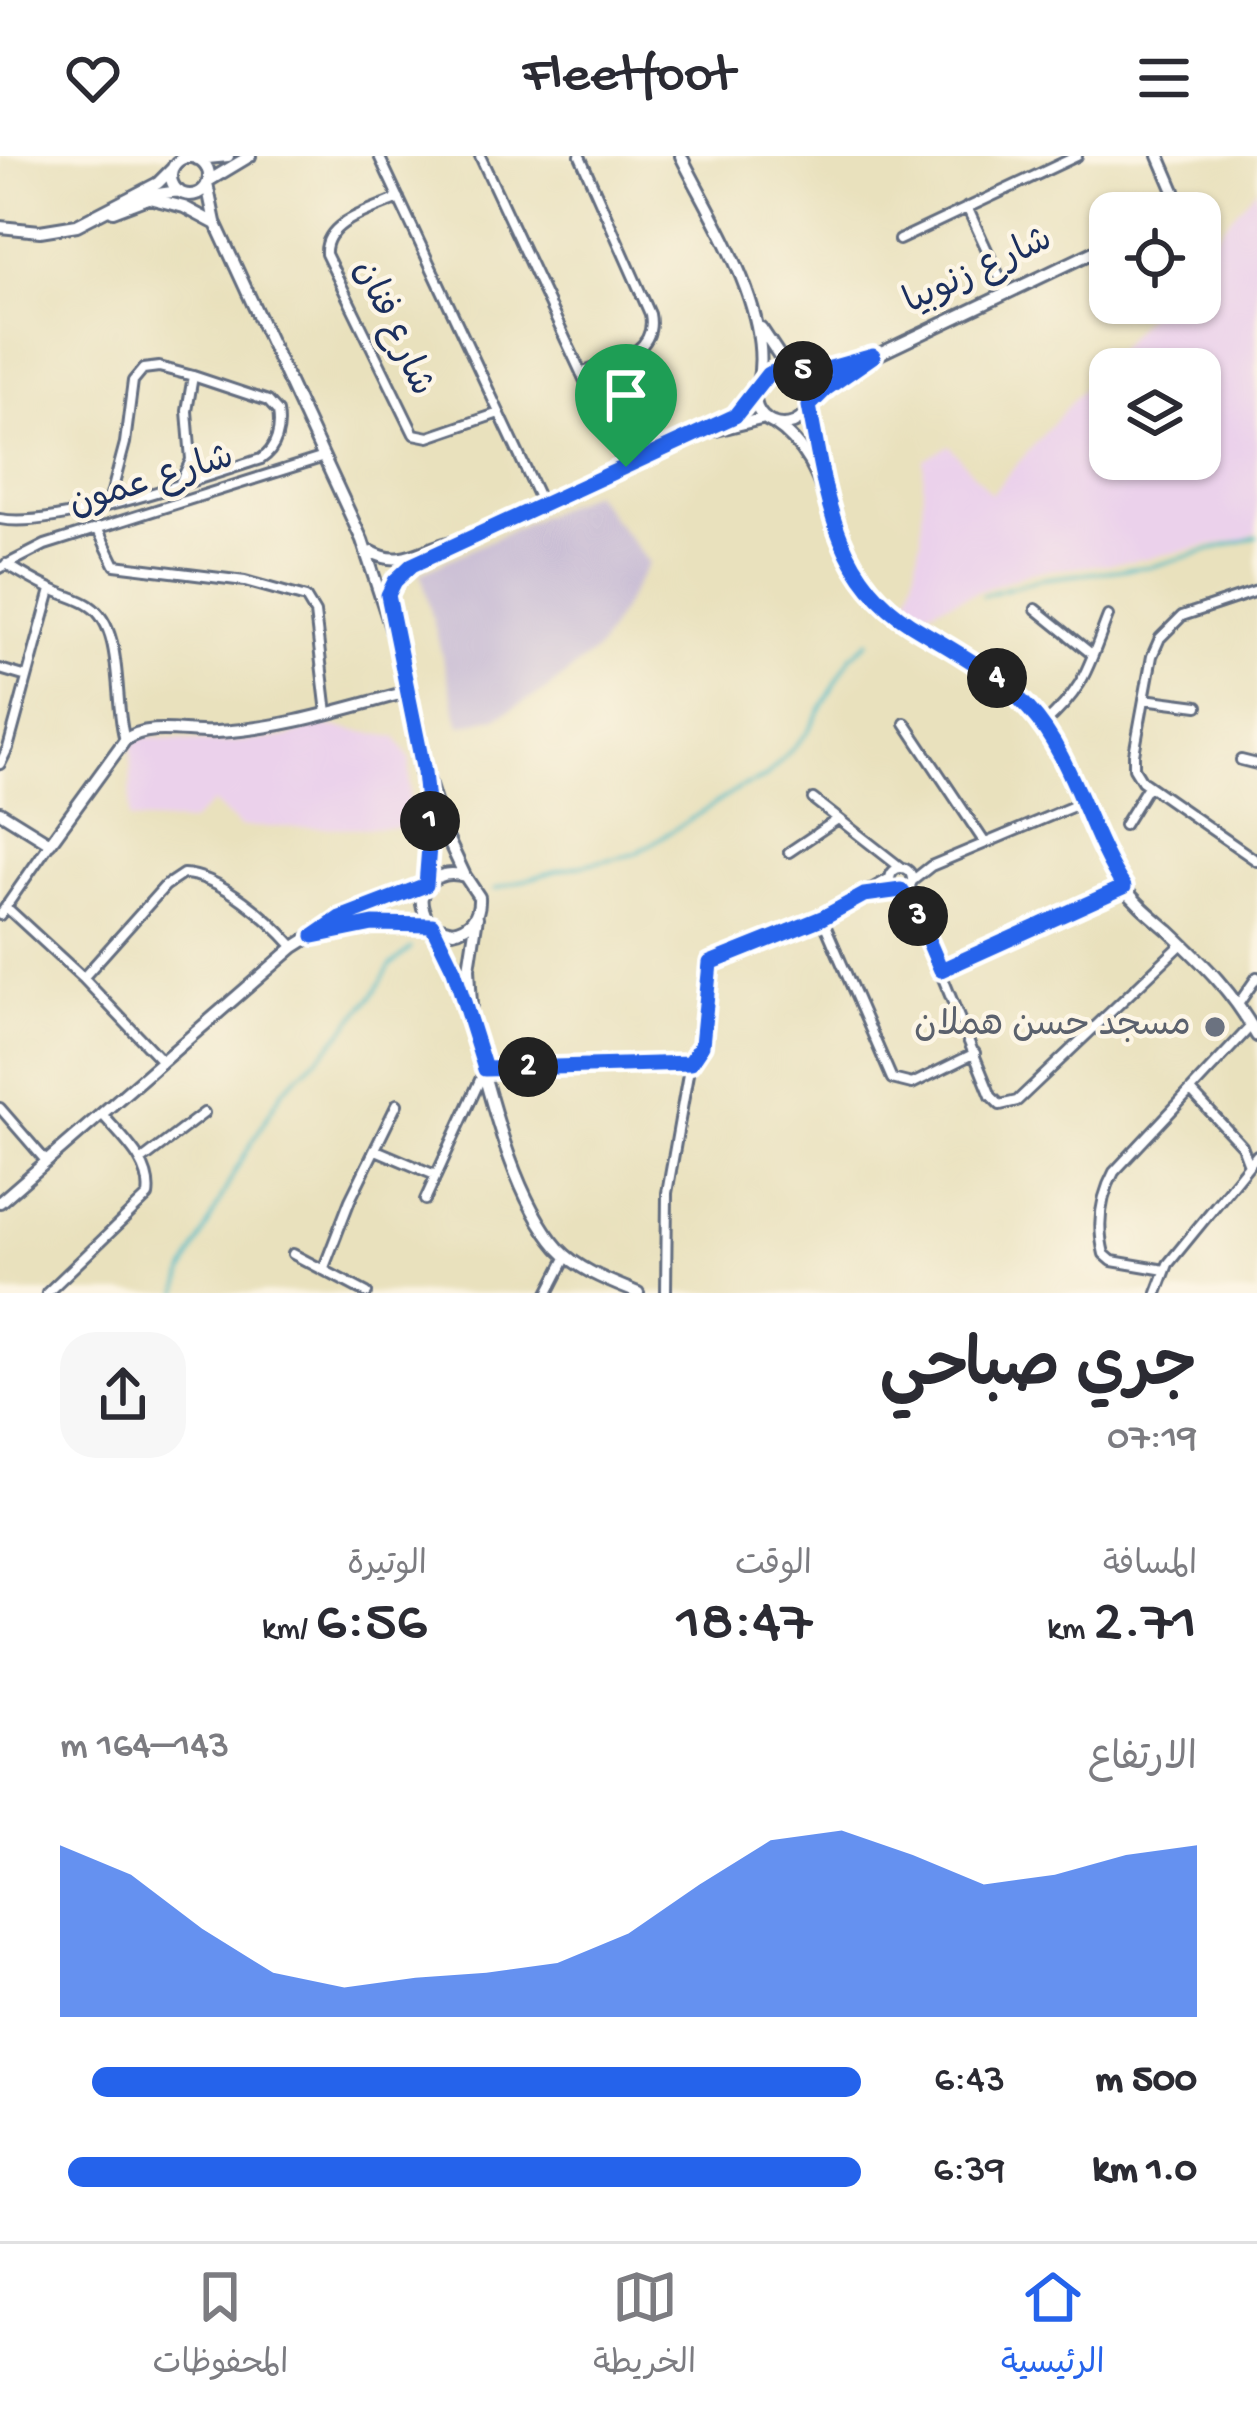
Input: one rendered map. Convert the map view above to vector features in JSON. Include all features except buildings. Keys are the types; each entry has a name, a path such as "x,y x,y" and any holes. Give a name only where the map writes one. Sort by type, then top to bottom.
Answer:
{"street":[{"path":"110,211 158,183 181,159 228,156"},
{"path":"1,226 59,229 149,198 200,192 223,169 250,156"},
{"path":"379,156 542,504"},
{"path":"580,156 653,328 651,338 637,351 580,373"},
{"path":"681,156 755,317 762,352 756,404 804,451 822,485"},
{"path":"899,240 1077,156"},
{"path":"1159,156 1174,192"},
{"path":"484,157 626,467"},
{"path":"197,159 208,171 215,223 362,539 397,646"},
{"path":"172,169 172,183 215,223"},
{"path":"149,198 215,223"},
{"name":"شارع فنان","path":"399,198 333,229 326,254 414,434 429,437 499,413"},
{"path":"967,207 1006,291"},
{"name":"شارع زنوبيا","path":"791,370 827,369 873,356 1089,253"},
{"path":"755,317 776,352 809,387 822,485 842,546 877,596 905,621 983,667 1042,726 1124,887 1239,1003 1254,1030 1114,1172 1102,1198 1102,1249 1108,1259 1165,1270"},
{"path":"762,352 776,352"},
{"name":"شارع زنوبيا","path":"810,404 873,356"},
{"path":"0,519 25,521 109,503 261,459 278,434 278,412 268,401 159,367 136,375 109,503"},
{"path":"388,595 405,569 735,416 768,374 791,370"},
{"path":"179,484 191,460 187,411 193,376"},
{"path":"695,434 769,420 799,420 810,404"},
{"name":"شارع عمون","path":"3,566 45,544 324,457"},
{"path":"98,528 115,565 245,581 310,602 327,713"},
{"path":"362,539 388,595 424,772 444,831 465,876 477,889 469,968 473,1027"},
{"path":"372,552 401,560 457,542"},
{"path":"3,566 86,603 104,618 125,740"},
{"path":"0,764 51,590"},
{"path":"1257,591 1173,622 1155,646 1133,760 1137,774 1148,785 1257,862"},
{"path":"1036,609 1093,656"},
{"path":"1042,726 1074,697 1108,616"},
{"path":"0,669 27,677"},
{"path":"161,1060 83,978 3,911 125,740 144,731 241,731 406,692"},
{"path":"1144,699 1198,706"},
{"path":"904,723 985,843"},
{"path":"1241,760 1257,764"},
{"path":"424,772 430,834 422,908 448,955 517,1179 567,1256 638,1293"},
{"path":"1124,824 1148,785"},
{"path":"813,799 897,872 993,1100 1000,1105 1013,1104 1182,944"},
{"path":"666,1293 668,1193 690,1063 702,1045 710,963 822,918 897,872 931,866 1081,803"},
{"path":"0,812 50,843"},
{"path":"789,852 838,819"},
{"path":"864,895 904,886 931,866"},
{"path":"897,872 904,886"},
{"path":"83,978 165,886 182,874 201,876 251,907 294,947"},
{"path":"0,1202 294,947 340,918 426,886 444,874 465,876"},
{"path":"941,970 1124,887"},
{"path":"314,936 373,924 432,925 453,932 472,923 478,914"},
{"path":"822,918 892,1079 912,1084 976,1053"},
{"path":"1239,1003 1257,977"},
{"path":"485,1069 690,1063"},
{"path":"425,1200 485,1069"},
{"path":"1192,1092 1242,1146 1248,1163"},
{"path":"323,1270 350,1200 397,1104"},
{"path":"0,1108 46,1161"},
{"path":"141,1161 204,1113"},
{"path":"47,1293 144,1204 150,1182 141,1161 102,1114"},
{"path":"376,1150 435,1175"},
{"path":"1157,1293 1165,1270 1257,1155"},
{"path":"293,1253 368,1293"},
{"path":"548,1293 567,1256"}],"shaded area":[{"path":"1257,187 1257,533 1127,562 1031,572 917,614 907,607 921,539 924,459 949,445 991,494 1089,381 1089,480 1221,480 1221,348 1118,348 1139,324 1221,324 1221,229"},
{"path":"592,492 649,563 598,649 548,689 497,717 460,726 421,573"},
{"path":"319,725 396,737 410,759 409,828 240,827 212,803 190,823 129,820 132,743 143,737 219,743 288,737"}],"waterway":[{"path":"982,596 1041,579 1154,566 1257,537"},
{"path":"495,889 635,854 740,788 765,778 807,733 851,656 869,641"},
{"path":"179,1293 184,1273 234,1173 283,1090 331,1045 374,994 390,966 411,948"}],"place":[{"name":"مسجد حسن هملان","path":"1215,1027"}],"route":[{"path":"873,356 809,406 822,485 842,546 890,609 983,667 1029,709 1052,744 1124,887 941,970 914,907 901,890 864,895 822,918 710,963 702,1045 695,1059 683,1065 485,1069 454,970 432,925 373,924 314,936 340,918 426,885 429,817 388,595 395,581 405,569 457,542 626,467 735,416 763,378 775,370 827,369 873,356"}]}
